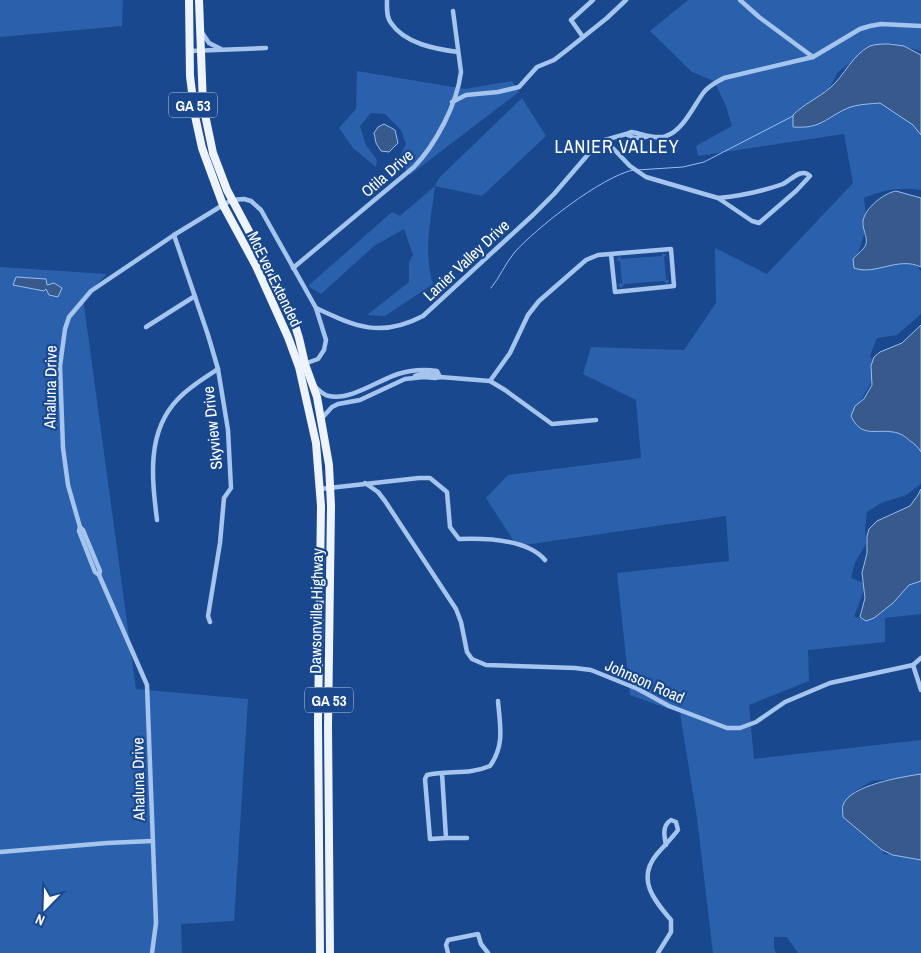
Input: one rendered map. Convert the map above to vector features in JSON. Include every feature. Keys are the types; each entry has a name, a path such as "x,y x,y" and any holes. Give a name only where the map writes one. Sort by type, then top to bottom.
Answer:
{"main road":[{"name":"GA 53","path":"189,0 190,76 196,121 202,148 223,205"},
{"name":"Dawsonville Highway","path":"199,0 202,90 206,121 216,159 232,200 265,261 293,319 299,338 313,425 320,489 318,803 320,953"},
{"name":"McEver Extended","path":"223,205 279,315 302,365"},
{"name":"Dawsonville Highway","path":"302,365 312,384 322,418 331,487 328,726 330,953"}],"street":[{"path":"387,0 387,13 390,22 407,38 442,50 458,52"},
{"path":"583,37 571,20 593,0"},
{"path":"452,102 466,95 498,92 519,87 537,68 554,60 626,0"},
{"path":"740,0 812,58"},
{"name":"Otila Drive","path":"293,268 424,157 443,125 460,81 453,11"},
{"path":"718,198 784,184 803,172 810,176 796,191 759,222 752,221 718,198 646,176 630,166 605,140 631,132 664,137 674,132 690,114 705,91 724,78 812,58 860,29 870,26 881,24 921,26"},
{"path":"199,27 209,43 222,50"},
{"path":"190,51 266,48"},
{"name":"Lanier Valley Drive","path":"316,308 358,326 375,328 394,328 408,324 423,316 533,215 554,194 584,158 605,140"},
{"path":"232,200 244,199 256,205 316,308 325,334 326,345 318,359 302,365"},
{"name":"Ahaluna Drive","path":"0,852 152,841 147,685 99,575 100,571 83,530 80,527 68,485 63,448 60,366 64,329 69,316 92,291 174,235 232,200"},
{"name":"Skyview Drive","path":"174,235 218,369 228,430 231,488 224,498 220,543 208,616 210,622"},
{"path":"490,381 511,350 528,315 539,301 586,260 598,254 671,249 674,286 616,292 611,254"},
{"path":"146,327 195,296"},
{"path":"157,520 152,463 160,427 168,412 179,398 218,369"},
{"path":"312,384 326,396 335,397 362,391 400,374 436,371 440,377 490,381 552,424 596,420"},
{"path":"322,418 332,407 338,404 360,400 403,380 424,373"},
{"path":"400,374 403,380"},
{"path":"347,394 349,402"},
{"path":"320,489 430,478 447,492 450,527 459,539 484,538 515,543 542,556 545,560"},
{"name":"Johnson Road","path":"365,483 378,492 385,501 449,596 461,622 467,652 472,659 478,662 496,666 562,667 591,670 638,689 669,706 727,728 740,728 765,716 785,702 830,682 913,665 921,658"},
{"path":"913,665 921,690"},
{"path":"467,838 430,839 425,779 427,775 463,773 490,766 496,758 501,742 498,701"},
{"path":"442,773 446,838"},
{"path":"318,803 330,802"},
{"path":"658,953 670,932 671,920 658,905 650,890 647,879 648,870 656,855 666,845 678,830 676,822 671,820 664,828 663,834 666,845"},
{"path":"152,841 156,923 152,953"},
{"path":"448,953 446,945 448,940 478,934 481,944 488,953"}],"shaded area":[{"path":"0,0 123,0 122,26 0,37"},
{"path":"688,0 921,0 921,51 891,43 863,53 838,72 827,93 882,101 921,132 921,190 892,190 864,198 867,224 857,258 916,265 921,271 921,314 897,335 877,338 870,356 878,368 851,418 862,423 892,425 915,439 921,450 921,484 906,495 881,503 867,512 866,544 855,562 851,578 866,584 854,617 867,619 905,584 921,578 921,614 885,618 885,642 808,650 809,681 749,705 754,759 921,740 921,776 872,781 855,791 845,809 875,840 884,854 921,856 921,953 798,953 787,937 774,937 776,953 713,953 697,818 680,713 630,695 617,573 729,561 726,516 517,546 486,498 508,475 641,458 636,400 583,374 591,347 684,350 716,303 715,248 767,274 853,183 844,134 698,156 696,146 732,126 726,106 714,81 692,72 650,31"},
{"path":"889,44 904,46 921,55 921,135 913,125 880,103 852,107 817,125 793,127 793,115 830,88 858,55 870,46"},
{"path":"357,71 465,89 512,81 519,92 410,175 399,158 406,144 401,130 385,114 371,113 360,126 366,145 377,160 376,167 353,148 339,128 356,109"},
{"path":"522,98 546,136 482,196 435,186 439,178"},
{"path":"384,124 395,130 398,143 389,152 381,151 376,143 374,133 378,127"},
{"path":"435,186 428,248 433,284 385,316 367,315 409,282 409,262 413,255 404,229 374,246 321,294 308,286 392,212 400,216"},
{"path":"896,191 921,198 921,267 904,264 870,270 854,268 853,259 866,244 863,224 864,216 876,202 891,192"},
{"path":"662,253 667,255 664,257 666,280 669,280 668,283 666,284 664,281 624,284 622,288 619,287 618,284 622,283 620,261 616,260 620,256 621,259 662,256"},
{"path":"0,267 107,274 83,298 136,689 248,699 234,921 181,924 182,953 0,953"},
{"path":"16,277 46,279 47,285 54,283 62,288 58,297 49,295 46,289 44,291 13,285"},
{"path":"921,325 921,452 915,444 900,434 864,430 855,423 851,416 855,406 864,399 872,385 871,366 874,357 880,352 902,343"},
{"path":"921,489 921,581 909,585 893,603 874,618 866,621 860,617 865,598 862,573 867,553 869,529 877,521 910,506"},
{"path":"921,774 921,860 893,855 882,850 843,817 843,805 855,792 878,783"}],"waterway":[{"path":"637,170 683,167 704,162 793,116"},
{"path":"491,288 514,253 537,230 604,182 633,170"}],"district":[{"name":"LANIER VALLEY","path":"617,146"}]}
